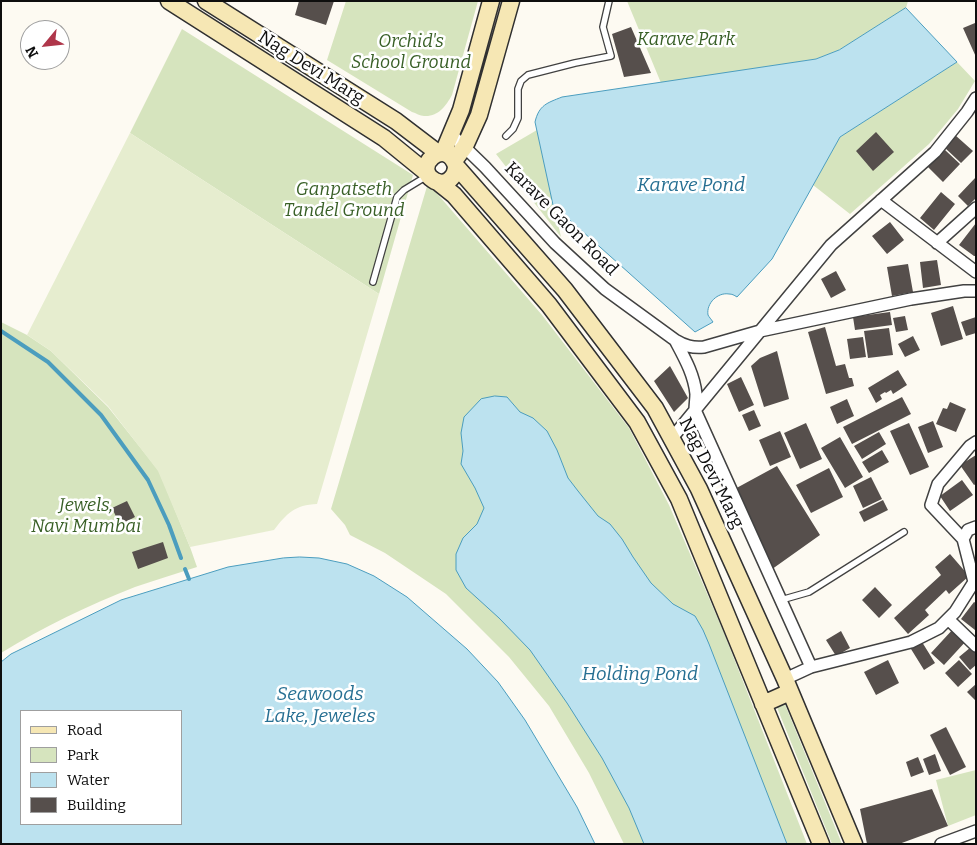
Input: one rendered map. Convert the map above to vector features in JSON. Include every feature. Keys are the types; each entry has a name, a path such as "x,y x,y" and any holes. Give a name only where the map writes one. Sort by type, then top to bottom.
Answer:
{"main road":[{"name":"Nag Devi Marg","path":"169,1 384,138 454,195 549,305 637,422 679,498 821,844"},
{"name":"Nag Devi Marg","path":"206,1 396,121 448,158 565,290 655,408 700,490 788,686 854,844"},
{"path":"491,1 461,110 451,134 448,158 455,175 444,183 432,177 428,163 434,155 448,158 465,146 479,114 511,1"},
{"path":"763,704 788,686"}],"street":[{"path":"672,438 831,245 935,152 975,99"},
{"name":"Karave Gaon Road","path":"451,134 465,146 562,250 605,289 684,346 704,347 760,331 911,299 976,291"},
{"path":"881,200 976,272"},
{"path":"937,243 976,208"},
{"path":"674,340 685,358 692,377 696,394 695,410 811,667"},
{"path":"788,686 811,667 911,642 939,628 955,612 974,582 963,539 931,505 938,484 970,446 976,442"},
{"path":"963,539 968,530 976,527"},
{"path":"948,620 976,646"},
{"path":"941,844 976,831"}],"lane":[{"path":"506,136 513,129 518,118 518,89 521,81 528,75 611,56 603,26 609,1"},
{"path":"373,282 397,197 404,190 432,177"},
{"path":"781,600 809,592 904,532"}],"green space":[{"name":"Orchid's School Ground","path":"346,1 478,1 452,95 441,110 429,116 422,116 412,112 327,60"},
{"name":"Karave Park","path":"627,1 908,1 906,8 839,50 816,59 661,83"},
{"name":"Ganpatseth Tandel Ground","path":"182,29 413,175 379,294 130,133"},
{"path":"957,62 975,81 958,109 929,144 850,214 813,185 840,137"},
{"path":"537,130 561,237 496,154"},
{"path":"130,133 379,294 317,504 303,506 292,511 274,530 190,547 158,471 108,406 51,351 27,335"},
{"path":"428,183 542,315 629,428 669,505 724,633 807,844 624,844 589,773 549,706 509,657 446,594 385,553 350,535 345,525 331,509"},
{"name":"Jewels, Navi Mumbai","path":"1,322 27,335 51,351 108,407 159,471 197,567 135,587 101,601 50,625 1,653"},
{"path":"784,702 842,844 832,844 776,705"},
{"path":"976,770 976,815 948,826 936,780"}],"water":[{"name":"Karave Pond","path":"906,8 957,62 840,137 772,259 737,297 732,294 725,294 714,299 708,311 708,315 713,322 695,332 553,205 535,122 541,108 548,103 562,97 816,59 839,50"},
{"name":"Holding Pond","path":"495,396 507,397 520,412 533,418 547,431 568,478 598,516 610,524 622,539 651,583 673,604 695,616 709,644 787,844 644,844 629,808 602,758 567,703 530,650 466,588 456,570 456,554 463,538 477,524 484,508 461,464 463,451 461,433 464,417 481,399"},
{"name":"Seawoods Lake, Jeweles","path":"283,558 319,558 347,564 374,576 407,597 467,649 498,682 525,720 577,807 595,844 1,844 1,662 11,654 121,600 228,567"}],"building":[{"path":"299,1 334,1 326,25 295,15"},
{"path":"975,23 976,25 976,57 963,28"},
{"path":"631,27 651,73 624,77 612,34"},
{"path":"876,132 894,152 873,171 856,151"},
{"path":"955,135 973,151 961,163 944,147"},
{"path":"945,150 960,164 943,182 928,167"},
{"path":"976,177 976,198 968,206 958,196"},
{"path":"941,192 955,204 934,230 920,218"},
{"path":"890,222 904,240 887,254 872,236"},
{"path":"976,223 976,256 974,256 959,245"},
{"path":"937,260 941,285 923,288 920,262"},
{"path":"908,264 913,292 892,296 887,267"},
{"path":"836,271 846,290 831,298 821,279"},
{"path":"953,306 963,339 941,346 931,313"},
{"path":"890,312 892,325 855,330 853,317"},
{"path":"905,316 908,330 896,332 893,318"},
{"path":"976,317 976,333 966,336 961,322"},
{"path":"825,327 836,366 845,364 849,378 852,378 854,386 826,394 808,332"},
{"path":"889,328 893,355 868,358 864,331"},
{"path":"913,336 920,350 905,357 898,344"},
{"path":"863,337 866,357 850,359 847,339"},
{"path":"777,351 789,399 764,407 751,366 760,358"},
{"path":"670,366 688,398 674,412 654,381"},
{"path":"898,370 907,385 893,394 891,390 885,392 880,395 882,399 876,403 868,388"},
{"path":"741,377 754,405 739,412 727,384"},
{"path":"902,397 911,414 852,444 843,427"},
{"path":"847,399 854,416 837,424 830,407"},
{"path":"950,402 966,409 956,432 936,424 943,408 947,409"},
{"path":"754,410 761,426 749,431 742,415"},
{"path":"933,421 943,447 928,453 918,427"},
{"path":"806,423 822,459 800,469 784,433"},
{"path":"909,423 929,467 910,475 890,431"},
{"path":"780,431 791,457 770,466 759,440"},
{"path":"879,432 886,444 862,459 854,446"},
{"path":"840,437 863,477 845,488 821,448"},
{"path":"882,450 889,462 869,473 862,462"},
{"path":"976,455 976,484 974,485 960,465"},
{"path":"777,466 820,535 768,572 731,491"},
{"path":"829,468 843,497 811,513 796,485"},
{"path":"871,477 882,499 863,508 853,486"},
{"path":"962,480 973,495 950,511 940,496"},
{"path":"883,500 888,510 864,522 859,512"},
{"path":"127,501 135,517 120,525 112,508"},
{"path":"163,542 168,558 138,569 132,552"},
{"path":"950,554 969,576 949,594 946,590 925,610 929,615 908,634 894,618 941,575 935,567"},
{"path":"875,587 892,605 879,618 862,600"},
{"path":"974,602 976,603 975,630 961,619"},
{"path":"954,628 967,640 944,665 931,653"},
{"path":"841,631 850,648 836,656 826,640"},
{"path":"922,642 935,663 924,670 911,649"},
{"path":"971,647 976,652 976,665 970,670 959,657"},
{"path":"888,660 899,683 876,695 864,672"},
{"path":"959,660 972,674 958,687 945,673"},
{"path":"976,684 976,701 967,692"},
{"path":"946,727 966,767 950,775 930,735"},
{"path":"935,754 941,771 929,775 923,759"},
{"path":"918,757 924,772 911,777 906,762"},
{"path":"932,789 948,826 899,844 867,844 860,809"}],"waterway":[{"path":"1,331 48,362 101,415 148,480 169,525 181,558"},
{"path":"185,569 189,579"}]}
